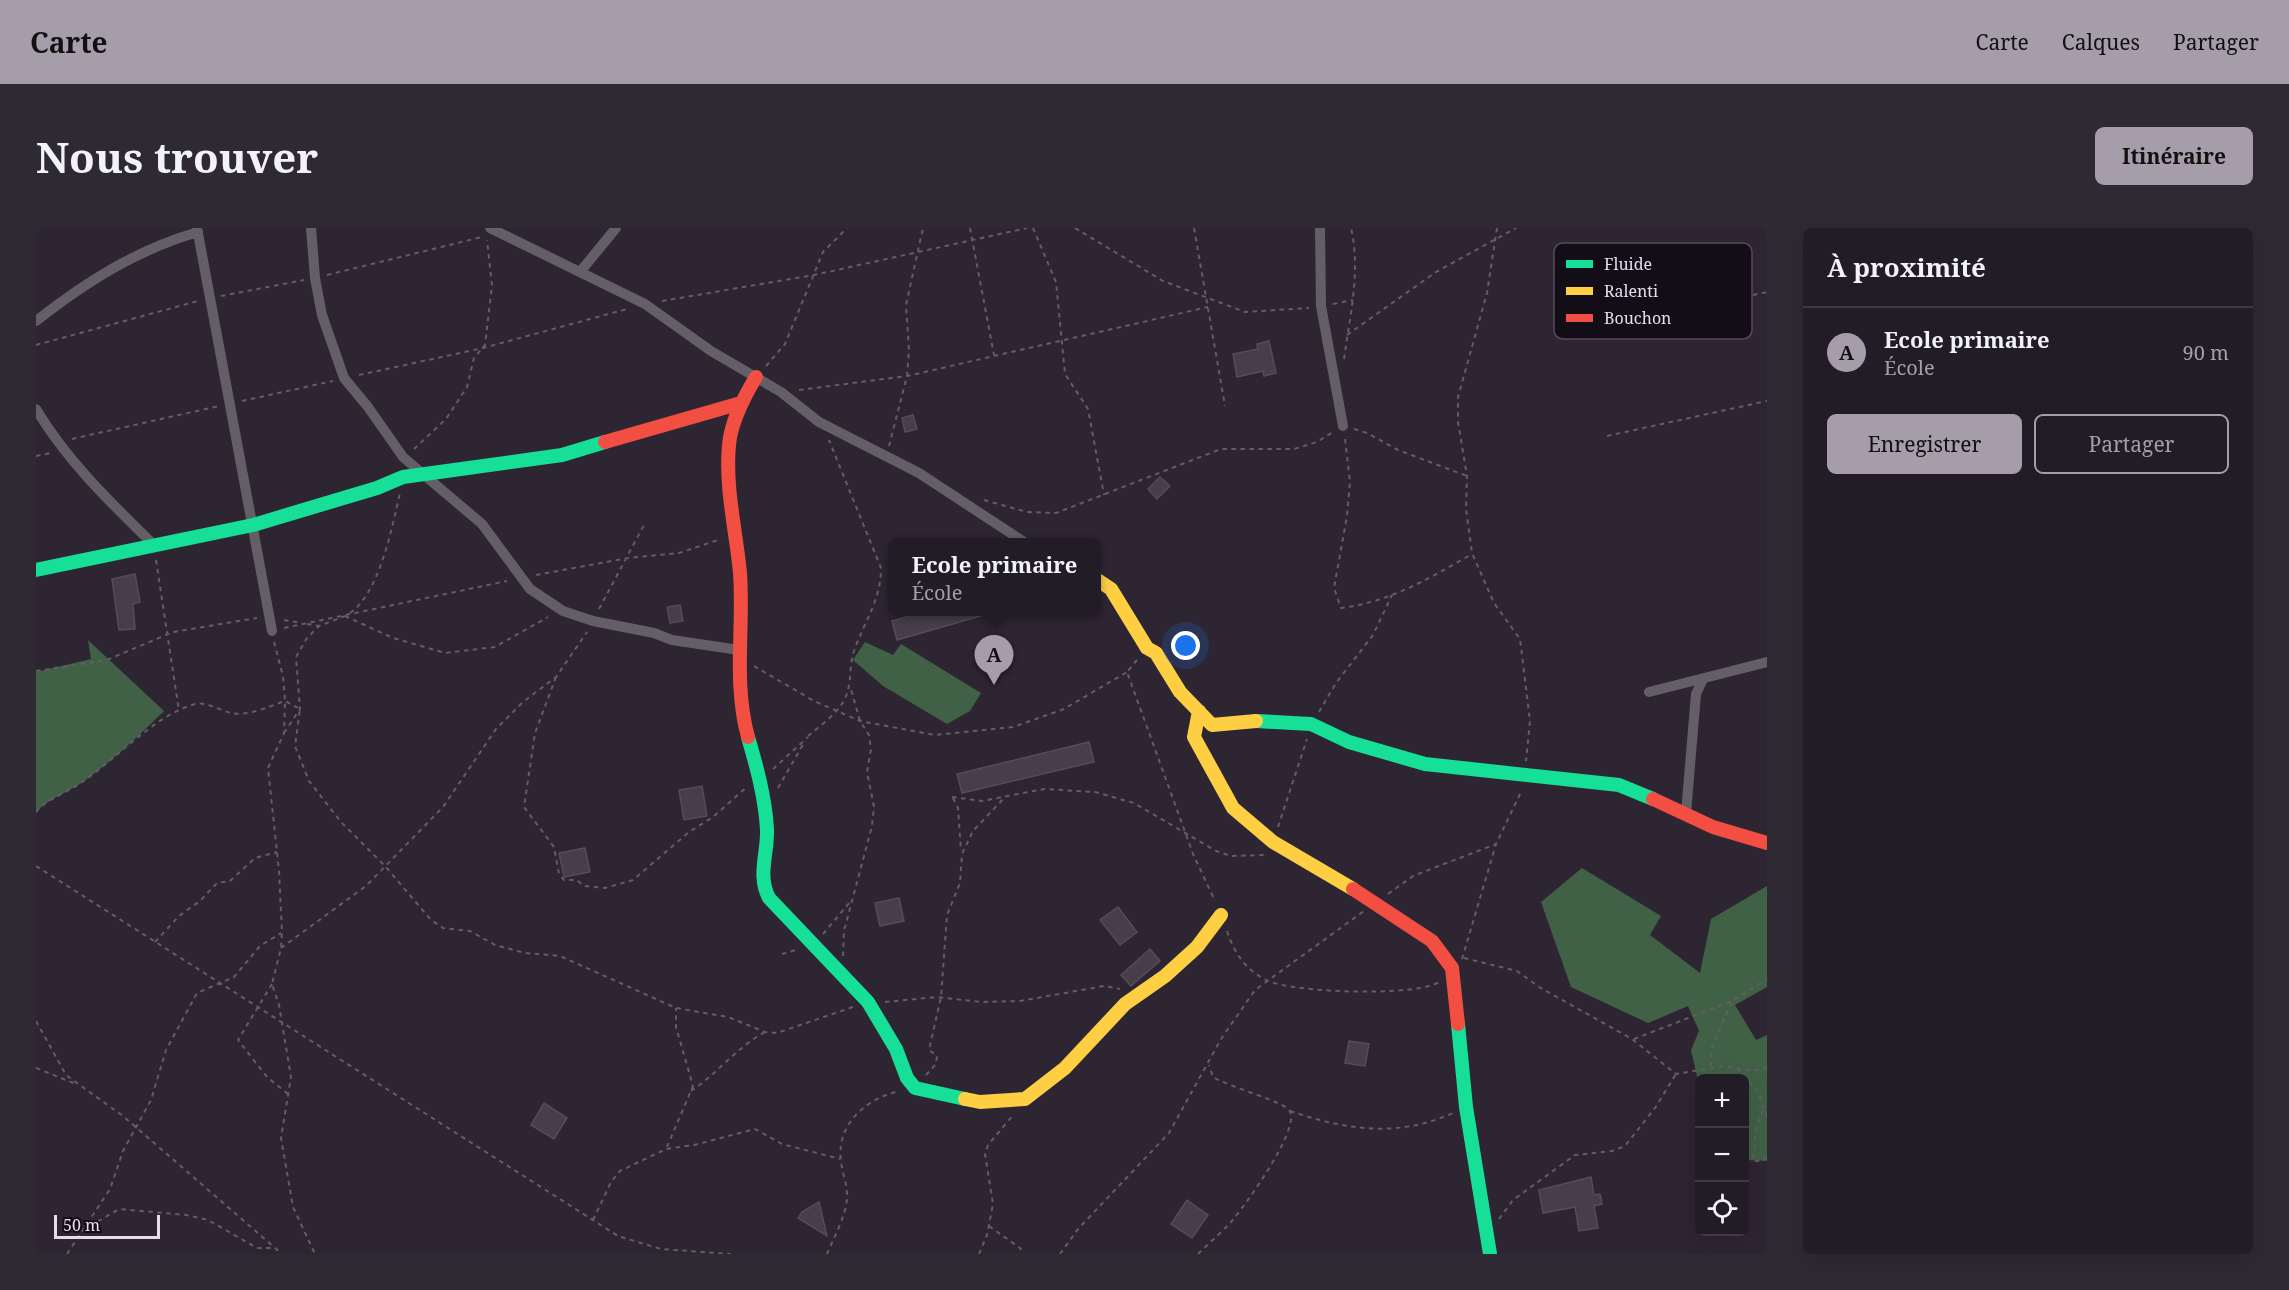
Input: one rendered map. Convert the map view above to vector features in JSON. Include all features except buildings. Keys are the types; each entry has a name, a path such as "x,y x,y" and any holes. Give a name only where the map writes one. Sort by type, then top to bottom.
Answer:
{"street":[{"path":"311,228 315,278 327,336 344,378 368,407 403,457 420,474 482,524 530,589 563,611 593,621 654,633 672,640 739,650"},
{"path":"580,272 616,228"},
{"path":"1320,228 1321,306 1343,426"},
{"path":"36,321 116,264 165,241 197,230 271,625"},
{"path":"494,230 645,304 711,351 781,392 819,422 919,473 1016,538"},
{"path":"756,377 741,402 729,443 740,575 739,650 744,722 767,813 766,861 762,885 769,898 806,934 868,1002 896,1049 907,1078 915,1088 980,1102 1025,1100 1065,1068 1138,993 1165,975 1197,947 1221,915"},
{"path":"36,570 253,525 377,488 403,477 562,455 741,402"},
{"path":"36,409 60,447 91,483 154,545"},
{"path":"1101,582 1111,589 1147,648 1156,653 1180,692 1212,725 1266,720 1311,724 1349,742 1425,764 1619,785 1713,827 1767,843"},
{"path":"1649,692 1767,662"},
{"path":"1686,813 1696,694 1703,679"},
{"path":"1199,711 1194,737 1233,808 1273,842 1376,902 1432,941 1441,950 1452,968 1466,1107 1490,1254"}],"path":[{"path":"756,377 785,344 823,252 847,228"},
{"path":"886,455 907,376 909,350 906,305 920,252 923,228"},
{"path":"969,228 994,356"},
{"path":"36,456 60,447 231,403 483,348 645,304 814,275 1027,228"},
{"path":"1033,228 1056,282 1065,374 1088,409 1104,495"},
{"path":"1074,228 1164,280 1245,312 1321,306 1353,300"},
{"path":"1194,228 1225,406"},
{"path":"1344,365 1353,300 1355,248 1351,228"},
{"path":"1127,672 1187,837 1221,915 1235,956 1267,981 1327,992 1393,990 1436,984 1463,958 1496,844 1523,786 1530,721 1520,639 1494,603 1472,553 1466,509 1467,476 1458,422 1458,397 1487,292 1497,228"},
{"path":"1347,334 1436,273 1515,228"},
{"path":"36,345 211,297 315,278 494,230"},
{"path":"1753,295 1767,292"},
{"path":"781,392 907,376 1208,307"},
{"path":"1607,436 1767,401"},
{"path":"645,523 593,621 556,677 535,733 524,807 554,847 559,874 564,880 577,880 584,886 605,888 633,880 808,737 846,697 853,652 876,601 881,568 835,454 819,422"},
{"path":"984,500 1027,512 1056,513 1221,448 1294,449 1317,442 1343,426 1367,433 1398,450 1467,476"},
{"path":"1343,426 1350,482 1347,516 1334,588 1341,608 1362,606 1405,591 1472,553"},
{"path":"36,670 107,660 168,634 250,618 271,625 304,623 520,578 628,558 679,553 735,535"},
{"path":"154,545 179,712"},
{"path":"345,616 393,638 445,653 495,647 537,621 563,611"},
{"path":"271,625 304,623 319,626"},
{"path":"271,625 285,701 284,733 268,768 277,852 281,948 272,984 238,1040 267,1077 288,1094"},
{"path":"739,650 748,663 835,711 860,721 935,735 1012,727 1064,709 1127,672 1147,648"},
{"path":"281,948 366,886 443,807 496,729 523,702 556,677"},
{"path":"842,976 844,931 872,826 874,807 867,772 872,749 869,735 860,721 849,683"},
{"path":"36,812 43,804 82,783 135,740 193,704 214,705 233,714 257,711 285,701 300,709 295,746 309,781 341,822 385,866 431,920 443,928 470,931 495,945 525,953 560,956 676,1008 728,1017 765,1032 777,1033 868,1002 941,997 981,1002 1020,1001 1104,986 1138,993"},
{"path":"776,790 808,737"},
{"path":"827,1254 848,1196 840,1159 844,1128 853,1117 882,1095 915,1088 936,1064 937,1056 929,1050 941,997 946,915 960,883 962,854 958,808 952,797 982,801 1044,789 1095,792 1121,797 1187,837 1231,856 1268,855"},
{"path":"962,854 973,831 1005,797"},
{"path":"1060,1254 1078,1229 1169,1133 1221,1039 1255,990 1413,876 1496,844"},
{"path":"155,942 179,916 200,901 217,883 230,881 255,858 277,852"},
{"path":"36,866 618,1236 661,1249 731,1254"},
{"path":"67,1254 110,1190 123,1151 151,1100 166,1050 197,993 234,977 260,946 282,932"},
{"path":"1441,950 1463,958 1517,971 1539,987 1632,1039 1676,1074 1724,1066 1753,1071 1767,1068"},
{"path":"1632,1039 1732,1000 1767,980"},
{"path":"272,984 283,1024 291,1077 281,1138 293,1207 315,1254"},
{"path":"1711,1068 1712,1047 1732,1000"},
{"path":"666,1149 693,1086 676,1027 676,1008"},
{"path":"36,1021 66,1075 136,1127 282,1254"},
{"path":"690,1092 706,1082 721,1064 765,1032"},
{"path":"1209,1063 1213,1077 1222,1083 1328,1124 1372,1130 1426,1125 1466,1107"},
{"path":"36,1068 82,1086"},
{"path":"1737,1068 1758,1092 1767,1116"},
{"path":"1488,1239 1507,1206 1564,1162 1575,1155 1612,1151 1625,1146 1655,1108 1676,1074"},
{"path":"979,1254 989,1226 993,1204 985,1154 988,1145 1025,1100"},
{"path":"1763,1110 1756,1129 1753,1161 1767,1157"},
{"path":"1198,1254 1231,1222 1259,1186 1282,1145 1292,1117 1290,1111"},
{"path":"593,1220 620,1171 666,1149 694,1145 754,1129 782,1144 840,1159"},
{"path":"87,1227 119,1209 186,1215 208,1220 256,1248 273,1248"},
{"path":"989,1226 1020,1248 1024,1254"}],"green space":[{"path":"88,640 164,711 94,774 36,812 36,672 91,659"},
{"path":"865,642 893,655 901,644 981,693 970,711 947,724 883,686 853,660"},
{"path":"1582,868 1661,916 1650,935 1700,973 1711,919 1767,886 1767,987 1735,1005 1756,1040 1767,1035 1767,1161 1749,1160 1749,1074 1696,1074 1691,1050 1699,1031 1688,1006 1648,1023 1571,987 1541,902"}],"traffic: fast":[{"path":"36,570 253,525 377,488 403,477 562,455 605,442"},
{"path":"1256,721 1311,724 1349,742 1425,764 1619,785 1653,799"},
{"path":"748,737 766,817 767,838 763,873 769,898 868,1002 896,1049 907,1078 915,1088 965,1099"},
{"path":"1458,1024 1466,1107 1490,1254"}],"traffic: slow":[{"path":"1101,582 1111,589 1147,648 1156,653 1180,692 1212,725 1256,721"},
{"path":"1199,711 1194,737 1233,808 1273,842 1353,889"},
{"path":"965,1099 980,1102 1025,1099 1065,1068 1125,1004 1165,976 1197,947 1221,915"}],"traffic: jam":[{"path":"748,737 741,696 740,573 728,461 730,436 735,418 756,377"},
{"path":"605,442 741,403"},
{"path":"1653,799 1713,827 1767,843"},
{"path":"1353,889 1432,941 1452,968 1458,1024"}],"place":[{"name":"Ecole primaire","path":"994,685"}]}
